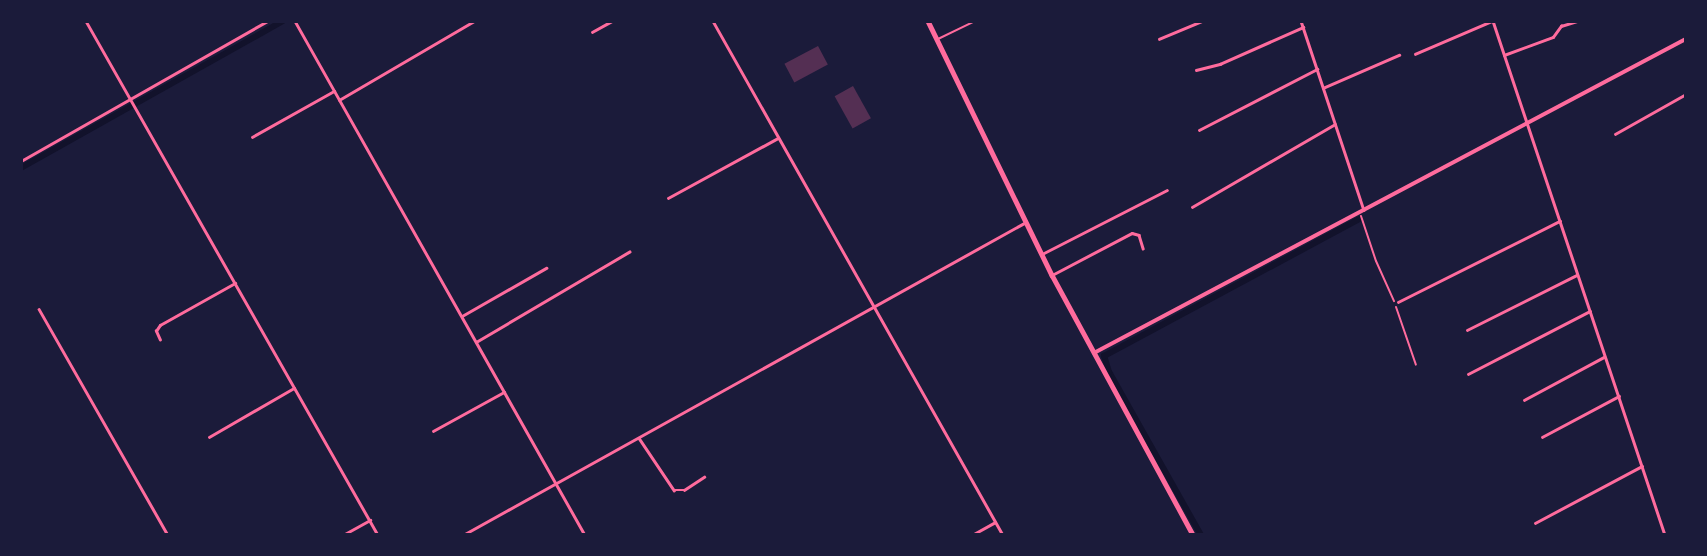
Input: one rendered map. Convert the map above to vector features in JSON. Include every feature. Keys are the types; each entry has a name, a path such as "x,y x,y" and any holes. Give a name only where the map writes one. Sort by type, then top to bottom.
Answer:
{"main road":[{"path":"928,21 1041,254 1193,535"}],"street":[{"path":"86,21 133,99 136,109 378,535"},
{"path":"21,161 267,21"},
{"path":"295,21 585,535"},
{"path":"339,100 474,21"},
{"path":"592,32 612,21"},
{"path":"713,21 1003,535"},
{"path":"1159,39 1202,21"},
{"path":"1301,21 1364,210"},
{"path":"1415,54 1493,21 1664,534"},
{"path":"1504,55 1553,37 1561,26 1577,21"},
{"path":"1196,70 1220,64 1303,27"},
{"path":"1093,354 1686,39"},
{"path":"1323,88 1399,55"},
{"path":"1199,130 1317,69"},
{"path":"252,137 334,91"},
{"path":"1615,134 1686,94"},
{"path":"1192,207 1335,124"},
{"path":"668,198 778,138"},
{"path":"1041,254 1167,190"},
{"path":"1398,302 1560,221"},
{"path":"463,535 1026,222"},
{"path":"1052,275 1132,233 1139,235 1143,248"},
{"path":"476,342 629,252"},
{"path":"462,316 546,268"},
{"path":"1467,331 1578,275"},
{"path":"160,340 156,331 160,325 235,283"},
{"path":"38,309 168,535"},
{"path":"1468,374 1590,311"},
{"path":"1524,400 1605,356"},
{"path":"209,437 294,388"},
{"path":"433,431 504,392"},
{"path":"1542,437 1619,396"},
{"path":"639,438 674,490 684,490 704,477"},
{"path":"1535,523 1642,466"},
{"path":"343,535 370,520"},
{"path":"972,535 995,522"}],"lane":[{"path":"938,39 975,21"}],"path":[{"path":"1358,213 1368,230 1376,261 1392,296 1416,365"}],"building":[{"path":"818,46 828,65 794,82 784,64"},
{"path":"853,86 871,118 853,129 835,96"}],"waterway":[{"path":"21,168 283,21"},
{"path":"1201,535 1109,372 1104,356 1360,219"}]}
